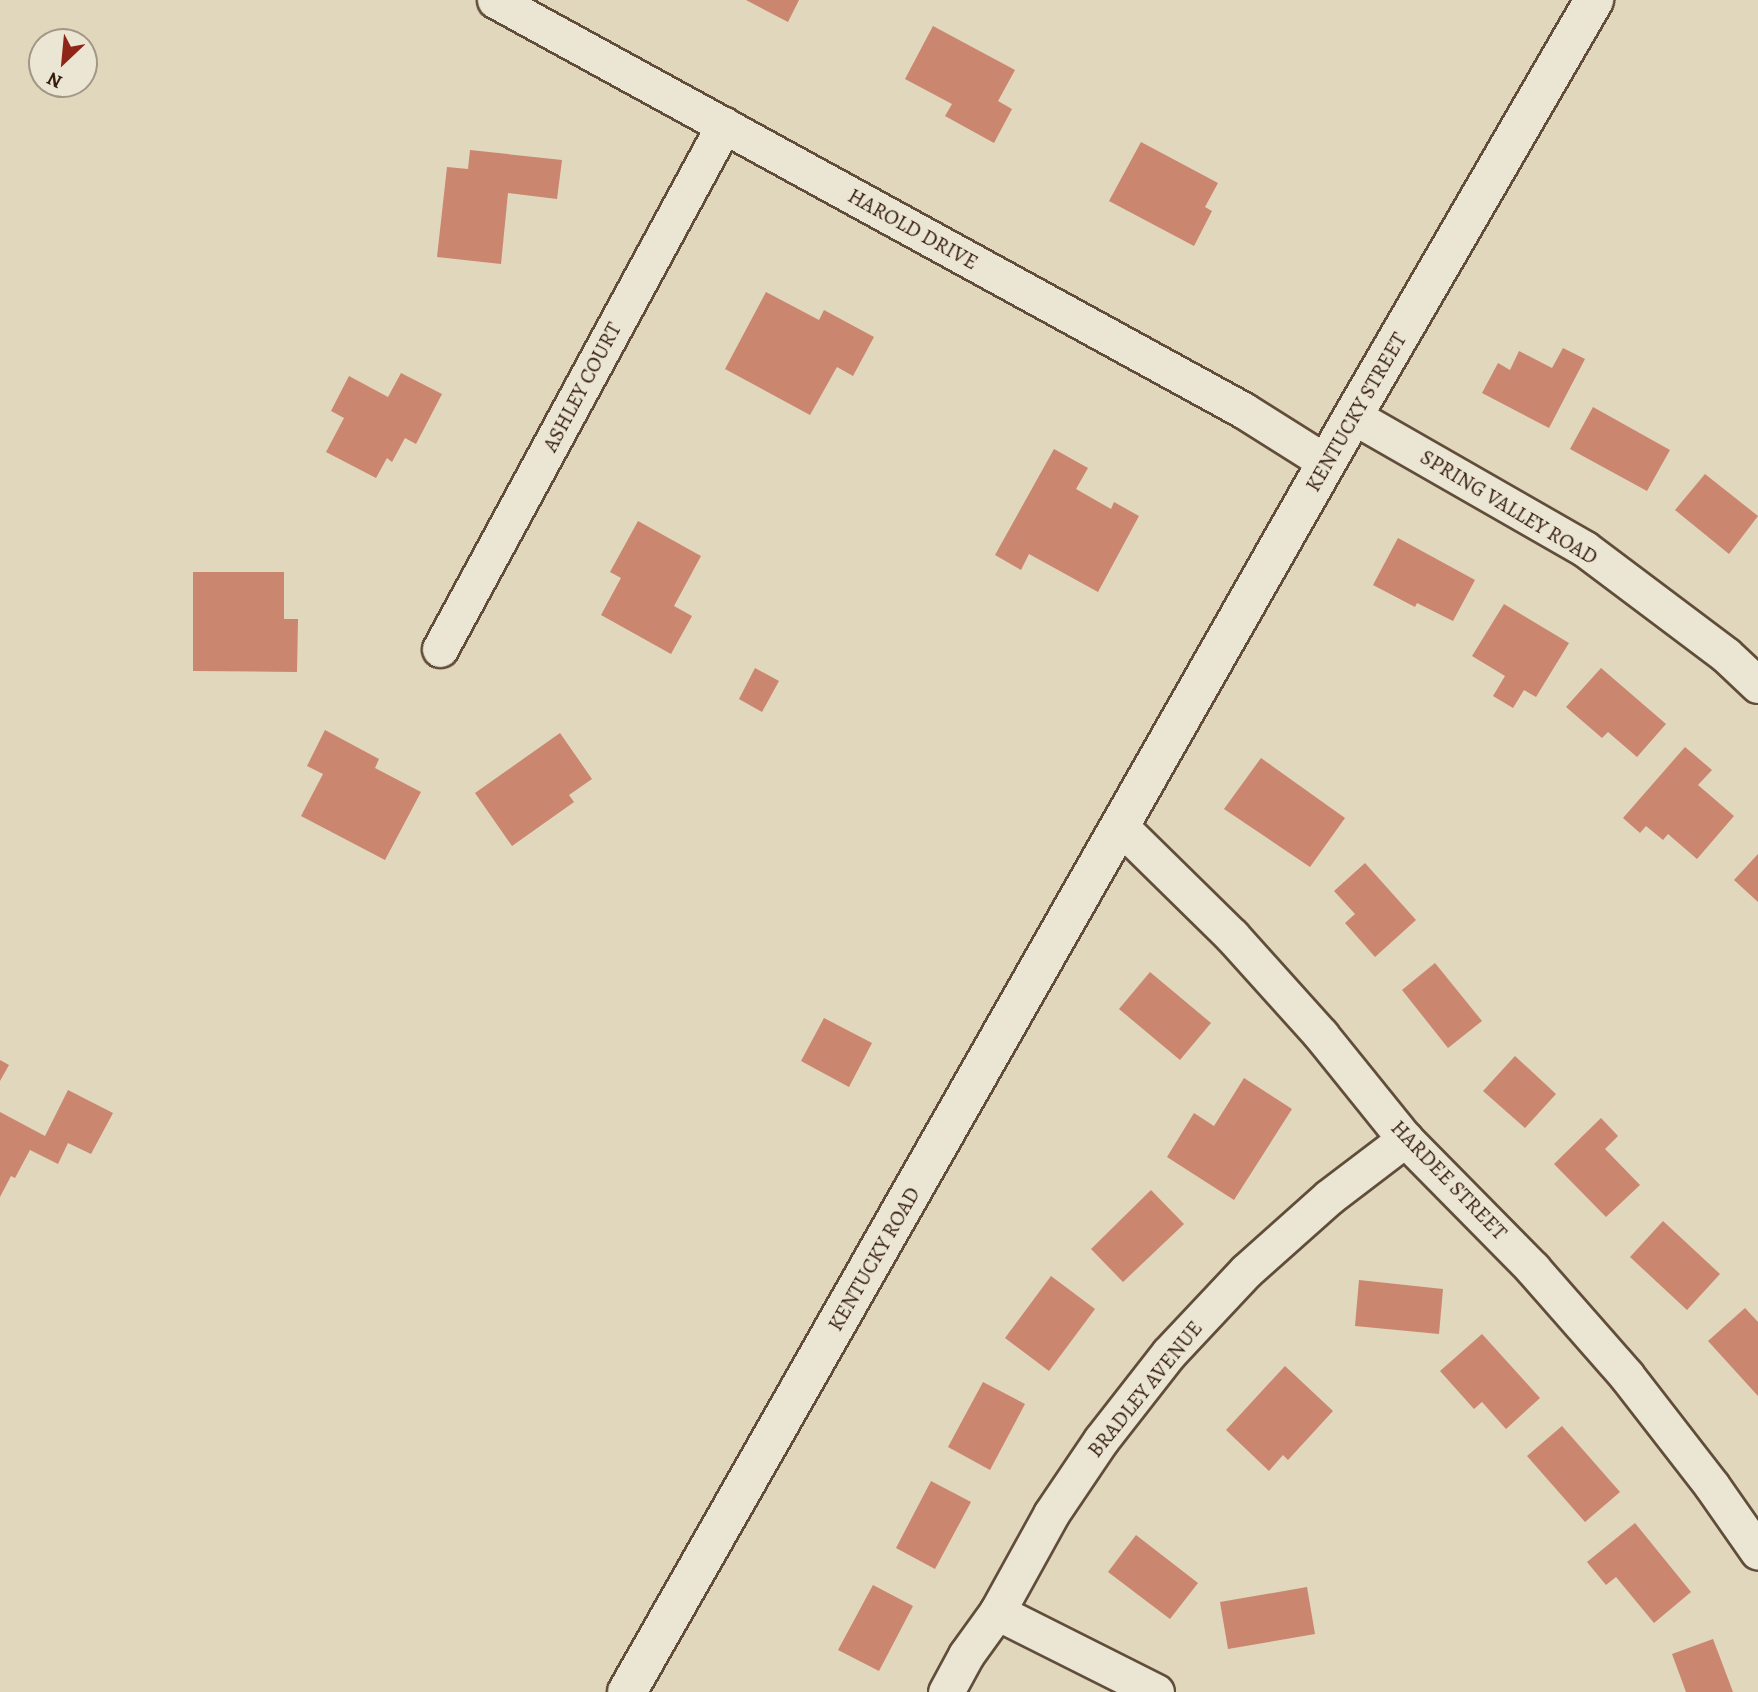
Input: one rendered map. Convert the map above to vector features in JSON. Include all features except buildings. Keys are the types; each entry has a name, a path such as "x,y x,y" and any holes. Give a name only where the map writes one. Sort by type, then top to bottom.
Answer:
{"street":[{"name":"HAROLD DRIVE","path":"495,0 1242,410 1327,463"},
{"name":"KENTUCKY STREET","path":"1120,826 1594,0"},
{"name":"ASHLEY COURT","path":"440,649 724,125"},
{"name":"SPRING VALLEY ROAD","path":"1353,416 1585,548 1726,655 1758,685"},
{"name":"HARDEE STREET","path":"1120,826 1259,966 1321,1035 1405,1139 1533,1269 1626,1375 1712,1486 1758,1552"},
{"name":"KENTUCKY ROAD","path":"627,1692 1120,826"},
{"name":"BRADLEY AVENUE","path":"946,1692 966,1655 997,1612 1058,1504 1101,1440 1169,1353 1246,1271 1329,1196 1405,1139"},
{"path":"997,1612 1156,1692"}]}
